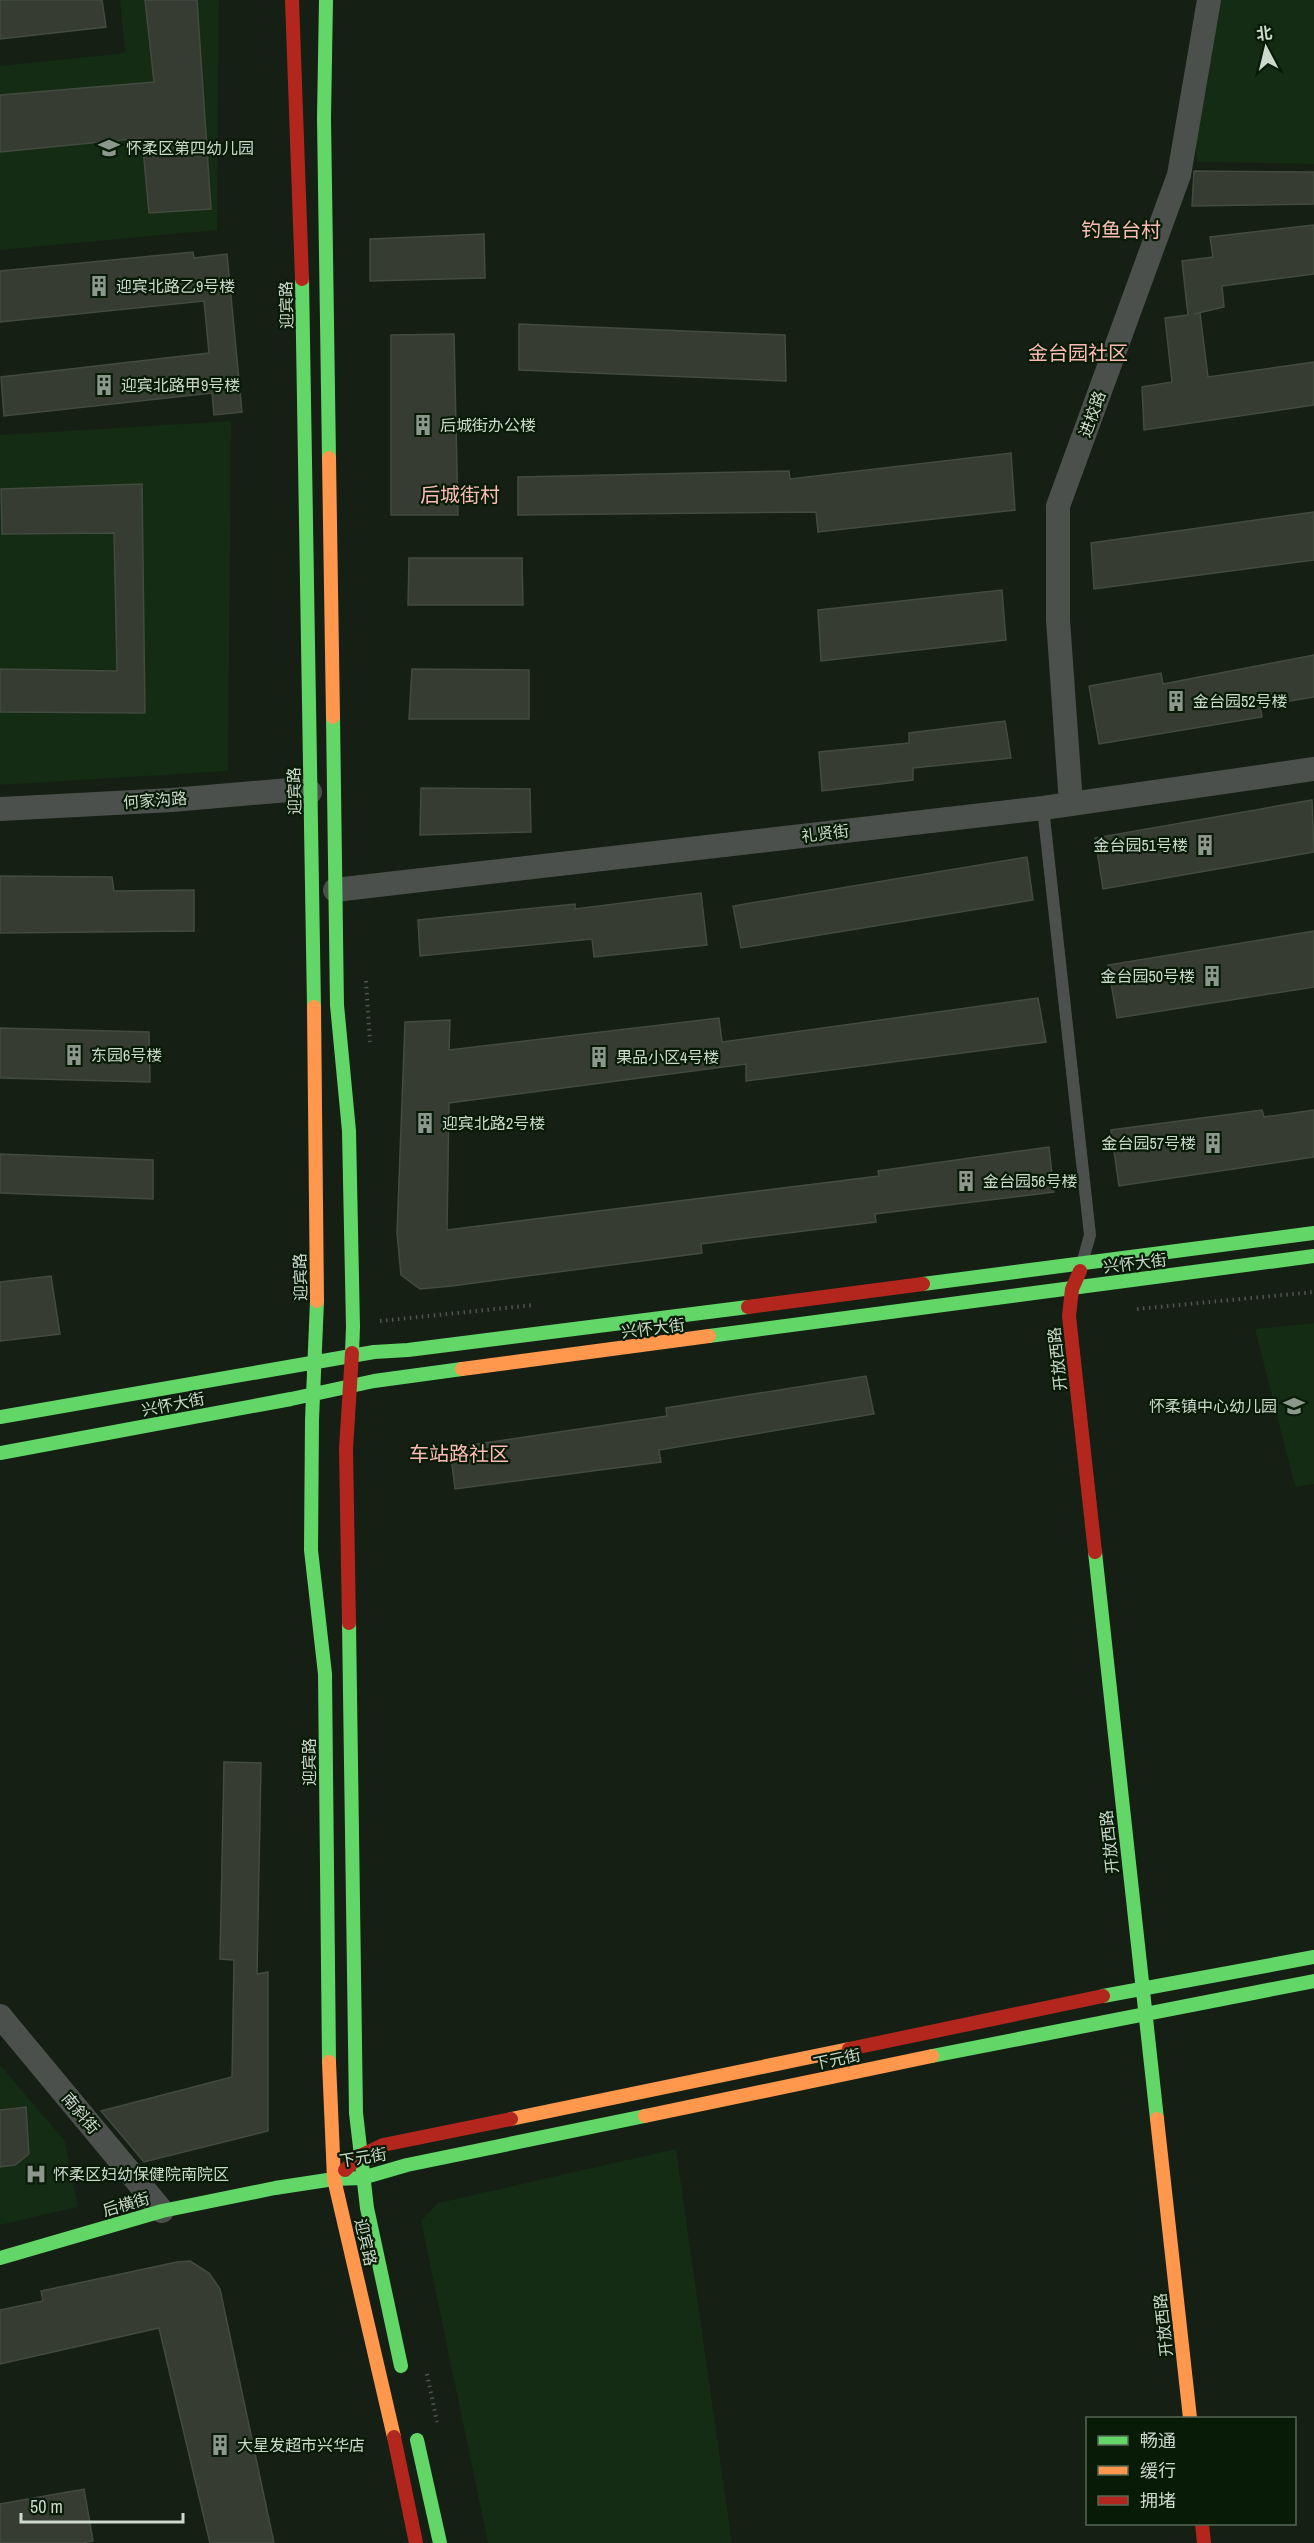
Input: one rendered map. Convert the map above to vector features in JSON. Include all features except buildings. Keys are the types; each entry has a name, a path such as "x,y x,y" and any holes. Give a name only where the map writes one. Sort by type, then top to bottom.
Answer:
{"main road":[{"name":"迎宾路","path":"291,0 300,194 310,792 316,1362 312,1420 311,1550 325,1674 328,2105 334,2179 394,2436 416,2543"},
{"name":"迎宾路","path":"326,0 324,118 337,1005 350,1131 353,1327 348,1386 346,1461 358,2157 374,2245 404,2382"},
{"name":"兴怀大街","path":"0,1417 374,1352 605,1326 1314,1233"},
{"name":"兴怀大街","path":"0,1453 386,1379 1314,1256"},
{"name":"开放西路","path":"1082,1264 1072,1289 1069,1316 1190,2417"},
{"name":"下元街","path":"334,2179 358,2157 383,2145 1141,1988 1314,1957"},
{"name":"下元街","path":"334,2179 362,2178 441,2158 1314,1981"},
{"name":"后横街","path":"0,2258 162,2211 275,2188 334,2179"},
{"path":"415,2428 440,2543"},
{"path":"1202,2525 1204,2543"}],"street":[{"name":"进校路","path":"1071,804 1058,620 1058,506 1179,175 1209,0"},
{"name":"礼贤街","path":"335,890 1043,808 1314,769"},
{"name":"何家沟路","path":"0,809 172,800 289,790 310,792"},
{"name":"南斜街","path":"0,2016 162,2211"}],"lane":[{"path":"1043,808 1090,1235 1082,1264"}],"shaded area":[{"name":"怀柔区第四幼儿园","path":"120,0 219,0 217,230 0,250 0,66 125,53"},
{"path":"1219,0 1314,0 1314,164 1197,162 1194,130"},
{"path":"231,421 228,771 0,785 0,435"},
{"name":"怀柔镇中心幼儿园","path":"1314,1323 1314,1484 1295,1487 1255,1329"},
{"name":"怀柔区妇幼保健院南院区","path":"0,2065 65,2141 78,2207 0,2225"},
{"path":"676,2149 732,2543 488,2543 421,2221 438,2203"}],"traffic: fast":[{"path":"326,0 324,118 329,458"},
{"path":"302,279 314,1007"},
{"path":"333,717 337,1005 349,1131 352,1353"},
{"path":"923,1284 1314,1233"},
{"path":"709,1336 1314,1256"},
{"path":"317,1301 312,1420 311,1550 325,1674 329,2062"},
{"path":"0,1417 374,1352 408,1350 748,1307"},
{"path":"0,1453 291,1399 374,1381 462,1369"},
{"path":"1095,1552 1157,2119"},
{"path":"349,1623 356,2113 367,2208 401,2366"},
{"path":"1103,1996 1314,1957"},
{"path":"932,2056 1314,1981"},
{"path":"0,2258 162,2211 275,2188 334,2179 362,2178 407,2165 645,2116"},
{"path":"417,2440 440,2543"}],"traffic: slow":[{"path":"329,458 333,717"},
{"path":"314,1007 317,1301"},
{"path":"462,1369 709,1336"},
{"path":"511,2119 849,2049"},
{"path":"645,2116 932,2056"},
{"path":"329,2062 334,2179 394,2437"},
{"path":"1157,2119 1190,2417"}],"traffic: jam":[{"path":"292,0 302,279"},
{"path":"1080,1271 1072,1289 1069,1316 1095,1552"},
{"path":"748,1307 923,1284"},
{"path":"349,1623 346,1449 352,1353"},
{"path":"849,2049 1103,1996"},
{"path":"345,2170 358,2157 383,2145 511,2119"},
{"path":"394,2437 416,2543"},
{"path":"1202,2525 1204,2543"}],"place":[{"name":"怀柔区第四幼儿园","path":"109,148"},
{"name":"迎宾北路乙9号楼","path":"99,286"},
{"name":"迎宾北路甲9号楼","path":"104,385"},
{"name":"后城街办公楼","path":"423,425"},
{"name":"金台园52号楼","path":"1176,701"},
{"name":"金台园51号楼","path":"1205,845"},
{"name":"金台园50号楼","path":"1212,976"},
{"name":"东园6号楼","path":"74,1055"},
{"name":"果品小区4号楼","path":"599,1057"},
{"name":"迎宾北路2号楼","path":"425,1123"},
{"name":"金台园57号楼","path":"1213,1143"},
{"name":"金台园56号楼","path":"966,1181"},
{"name":"怀柔镇中心幼儿园","path":"1294,1406"},
{"name":"怀柔区妇幼保健院南院区","path":"36,2174"},
{"name":"大星发超市兴华店","path":"220,2445"}],"district":[{"name":"钓鱼台村","path":"1121,230"},
{"name":"金台园社区","path":"1078,353"},
{"name":"后城街村","path":"460,495"},
{"name":"车站路社区","path":"459,1454"}]}
